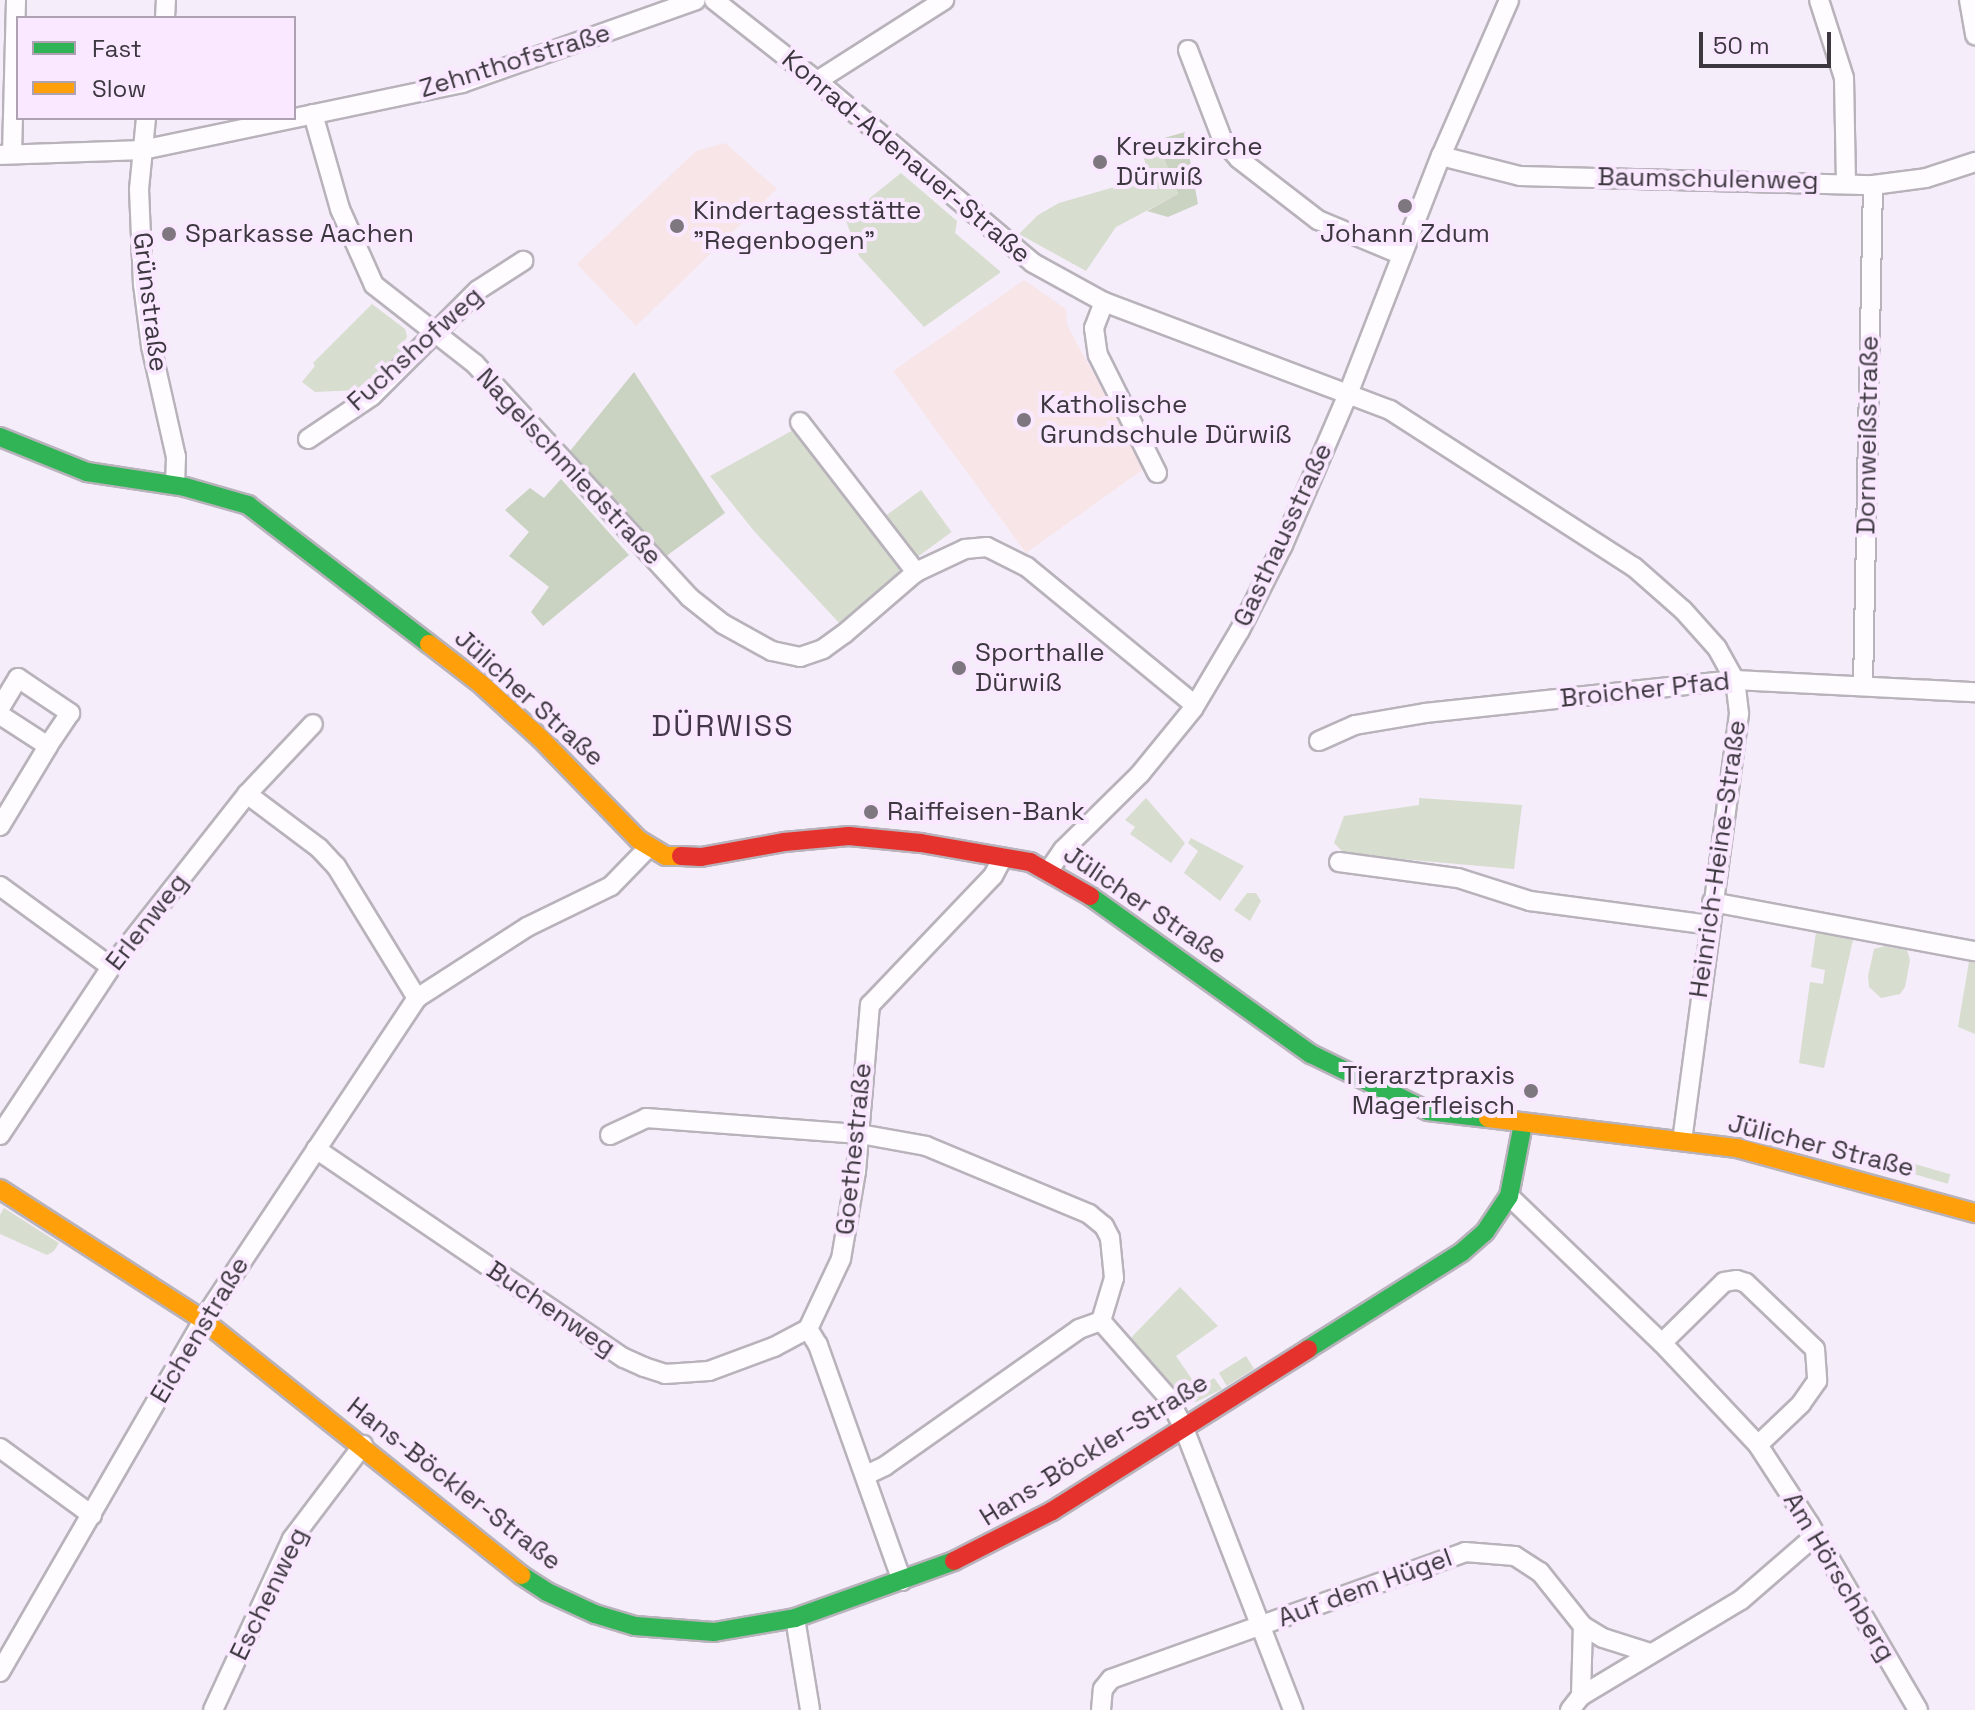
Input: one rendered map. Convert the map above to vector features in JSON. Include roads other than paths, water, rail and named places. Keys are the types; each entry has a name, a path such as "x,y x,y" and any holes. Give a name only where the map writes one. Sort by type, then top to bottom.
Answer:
{"street":[{"path":"6,155 16,0"},
{"name":"Zehnthofstraße","path":"296,118 462,83 696,0"},
{"name":"Konrad-Adenauer-Straße","path":"714,0 817,81 1033,263 1104,302 1348,394"},
{"path":"817,81 944,0"},
{"name":"Gasthausstraße","path":"1050,869 1063,850 1140,774 1195,705 1240,630 1283,545 1348,394 1441,156 1509,0"},
{"path":"1819,0 1844,78 1846,182"},
{"path":"1969,0 1975,35"},
{"path":"1188,50 1223,141 1239,159 1318,220 1402,255"},
{"name":"Nagelschmiedstraße","path":"313,114 328,172 361,263 374,285 475,364 689,597 723,624 772,651 800,657 823,649 916,572 965,549 987,547 1009,556 1085,612 1195,705"},
{"name":"Grünstraße","path":"146,120 139,189 143,284 151,346 176,457 175,485"},
{"name":"Zehnthofstraße","path":"6,155 142,150 284,120"},
{"name":"Baumschulenweg","path":"1441,156 1520,176 1873,185 1926,178 1975,162"},
{"name":"Dornweißstraße","path":"1863,686 1873,185"},
{"name":"Fuchshofweg","path":"308,439 372,396 478,290 523,261"},
{"path":"1104,302 1094,328 1098,355 1157,473"},
{"name":"Heinrich-Heine-Straße","path":"1348,394 1390,410 1634,567 1683,610 1717,648 1735,680 1739,714 1682,1140"},
{"path":"800,422 916,572"},
{"name":"Jülicher Straße","path":"0,437 87,472 175,485 239,500 277,525 482,685 540,738 648,848 666,856 701,857 784,842 849,836 921,843 1003,857 1050,869 1328,1063 1428,1111 1682,1140 1773,1156 1975,1213"},
{"path":"0,708 18,678 70,713 0,826"},
{"name":"Broicher Pfad","path":"1319,741 1355,725 1425,713 1735,680 1975,692"},
{"path":"0,715 48,746"},
{"name":"Erlenweg","path":"0,1135 111,967 247,794 313,724"},
{"path":"247,794 319,848 336,866 417,998"},
{"name":"Eichenstraße","path":"1,1669 203,1320 417,998 527,927 611,886 648,848"},
{"name":"Goethestraße","path":"808,1329 841,1259 860,1134 870,1005 993,876 1003,857"},
{"path":"1339,862 1458,878 1530,901 1709,925"},
{"path":"0,886 111,967"},
{"path":"1712,902 1975,951"},
{"path":"610,1135 646,1118 860,1134 926,1146 1089,1214 1104,1226 1113,1258 1114,1278 1101,1321"},
{"name":"Hans-Böckler-Straße","path":"0,1189 203,1320 363,1445 508,1566 547,1592 595,1614 635,1626 675,1632 714,1632 795,1618 902,1581 979,1551 1052,1511 1462,1252 1485,1232 1509,1196 1523,1124"},
{"name":"Buchenweg","path":"316,1149 624,1358 644,1367 665,1374 709,1371 774,1347 808,1329"},
{"name":"Am Hörschberg","path":"1509,1196 1662,1343 1758,1445 1816,1535 1918,1710"},
{"path":"1662,1343 1724,1282 1737,1280 1746,1283 1815,1349 1817,1381 1801,1404 1758,1445"},
{"path":"1101,1321 1167,1396 1183,1426 1293,1710"},
{"path":"866,1475 885,1466 1079,1329 1101,1321"},
{"path":"808,1329 818,1345 902,1581"},
{"name":"Eschenweg","path":"213,1710 292,1539 363,1445"},
{"path":"0,1448 92,1515"},
{"path":"1576,1703 1650,1653 1741,1600 1816,1535"},
{"name":"Auf dem Hügel","path":"1101,1710 1103,1689 1111,1679 1465,1552 1515,1556 1540,1572 1583,1626 1603,1638 1650,1653"},
{"path":"795,1618 810,1710"},
{"path":"1576,1703 1583,1626"}],"place":[{"name":"Kreuzkirche Dürwiß","path":"1100,162"},
{"name":"Johann Zdum","path":"1405,206"},
{"name":"Kindertagesstätte \"Regenbogen\"","path":"677,226"},
{"name":"Sparkasse Aachen","path":"169,234"},
{"name":"Katholische Grundschule Dürwiß","path":"1024,420"},
{"name":"Sporthalle Dürwiß","path":"959,668"},
{"name":"Raiffeisen-Bank","path":"871,812"},
{"name":"Tierarztpraxis Magerfleisch","path":"1531,1091"}],"district":[{"name":"DÜRWISS","path":"723,726"}]}
